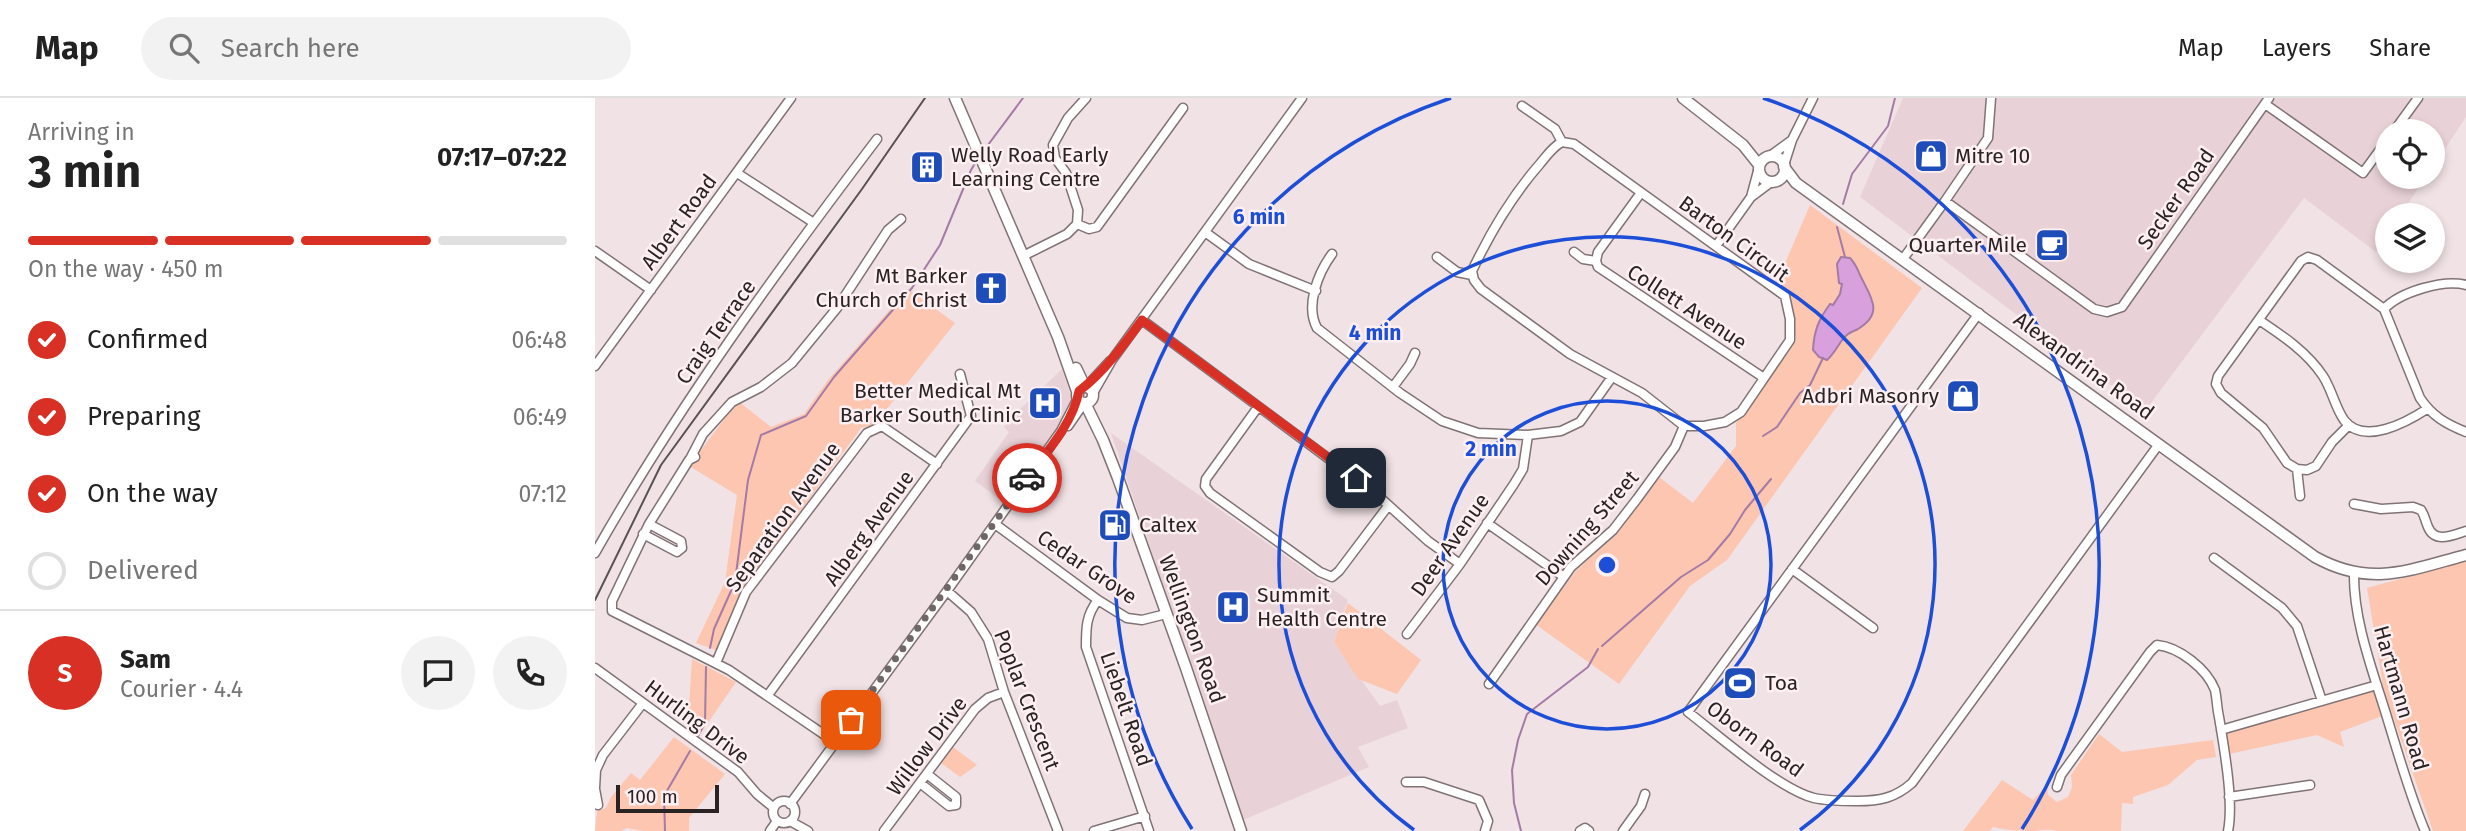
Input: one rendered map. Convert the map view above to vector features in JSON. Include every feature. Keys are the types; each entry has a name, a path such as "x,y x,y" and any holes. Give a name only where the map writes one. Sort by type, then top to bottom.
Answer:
{"main road":[{"name":"Wellington Road","path":"955,98 1103,440 1241,831"},
{"path":"1683,98 1763,162 1763,179 1773,182 1784,174 1784,166 1777,157 1763,162"},
{"name":"Alexandrina Road","path":"1784,166 1796,183 2315,557 2333,567 2377,576 2395,574 2466,555"},
{"name":"Alexandrina Road","path":"1773,182 1796,183"},
{"name":"Wellington Road","path":"1058,337 1078,373 1091,417 1103,440"},
{"path":"1078,373 1084,377 1094,377"},
{"path":"1078,413 1091,417"}],"street":[{"name":"Albert Road","path":"596,363 791,98"},
{"path":"1023,256 1067,234 1077,224 1078,210 1066,173 1055,158 1053,145 1068,118 1086,98"},
{"path":"790,804 1302,98"},
{"path":"1784,166 1792,140 1813,98"},
{"path":"1903,259 1988,138 1991,98"},
{"path":"2403,119 2419,98"},
{"path":"2267,101 2363,173 2375,157"},
{"name":"Secker Road","path":"2107,312 2122,307 2267,101"},
{"name":"Barton Circuit","path":"1522,106 1555,129 1562,142 1574,144 1640,194 1780,291 1787,301 1791,337 1741,412 1732,419 1704,426 1684,426"},
{"path":"1077,224 1089,229 1097,227 1183,108"},
{"name":"Craig Terrace","path":"595,553 654,452 814,223 877,139"},
{"path":"1716,246 1751,197 1763,162 1792,140"},
{"path":"1472,275 1501,216 1521,186 1554,147 1562,142"},
{"path":"737,173 814,223"},
{"path":"1751,197 1773,182"},
{"path":"1596,261 1598,252 1640,194"},
{"path":"1945,201 2094,309 2107,312 2109,323"},
{"path":"835,742 768,695 716,663 615,614 611,601 643,534 693,458 703,434 732,402 761,387 792,363 837,308 888,230 901,219"},
{"path":"1205,232 1249,264 1316,291"},
{"path":"595,251 651,290"},
{"name":"Collett Avenue","path":"1574,252 1583,259 1596,261 1605,274 1764,378"},
{"path":"1332,254 1316,291 1312,311 1317,328 1393,387 1454,426 1478,433 1528,435 1561,431 1580,422 1612,377"},
{"path":"1437,257 1457,272 1472,275 1481,289 1557,345 1652,400 1684,426"},
{"path":"2349,425 2332,442 2316,466 2307,470 2297,469 2287,463 2263,428 2221,393 2216,384 2218,376 2301,261 2308,257 2317,260 2384,309 2427,409 2450,426 2466,432"},
{"path":"2384,309 2402,295 2440,285 2466,285"},
{"name":"Oborn Road","path":"1979,313 1688,712 1787,786 1814,798 1880,801 1901,793 1912,783 2159,444"},
{"path":"1142,320 1375,493 1428,541 1460,564"},
{"path":"2259,320 2308,357 2325,378 2340,412 2349,425 2359,430 2371,431 2390,428 2427,409"},
{"path":"1393,387 1415,353"},
{"path":"1061,432 1078,413 1094,377 1112,360"},
{"name":"Alberg Avenue","path":"768,695 971,416 960,373"},
{"path":"1258,407 1206,479 1205,486 1210,494 1320,572 1332,577 1388,506"},
{"name":"Separation Avenue","path":"716,663 745,592 867,433 882,426 937,464"},
{"name":"Downing Street","path":"1489,684 1564,577 1613,530 1675,447 1684,426"},
{"name":"Deer Avenue","path":"1407,634 1460,564 1523,469 1528,435"},
{"path":"2297,469 2299,496"},
{"path":"2354,504 2382,509 2413,507 2421,510 2434,536 2442,537 2466,531"},
{"path":"1487,523 1564,577"},
{"path":"643,534 677,551 681,548 681,541 649,524"},
{"name":"Cedar Grove","path":"995,524 1098,600 1128,618 1142,620 1166,614"},
{"path":"2214,558 2282,608 2297,626 2322,701"},
{"path":"1792,569 1873,628"},
{"name":"Hartmann Road","path":"2354,572 2356,604 2377,685 2425,831"},
{"name":"Poplar Crescent","path":"947,591 971,612 988,639 1004,692 1058,831"},
{"name":"Liebelt Road","path":"1098,600 1086,625 1086,647 1149,831"},
{"path":"2057,787 2061,775 2150,652 2157,645 2170,646 2203,672 2214,690 2229,797 2231,820 2228,831"},
{"name":"Hurling Drive","path":"595,668 738,772 757,794 774,808"},
{"path":"2221,730 2377,685"},
{"name":"Willow Drive","path":"884,831 982,702 1004,692"},
{"path":"598,806 596,770 603,755 643,703"},
{"path":"921,783 949,806 956,805 956,797 927,774"},
{"path":"1406,782 1424,782 1479,800 1488,821 1485,831"},
{"path":"2229,797 2309,785"},
{"path":"1623,831 1641,806 1645,794"},
{"path":"783,802 790,804 795,814 790,821 783,823 777,821 773,815 774,808 783,802"},
{"path":"1094,831 1145,816"},
{"path":"770,831 777,821"},
{"path":"790,821 808,831"},
{"path":"1580,831 1585,828 1589,831"}],"shaded area":[{"path":"1903,98 2466,98 2466,117 2445,149 2445,119 2375,119 2375,189 2418,189 2408,203 2375,203 2375,251 2304,198 2145,411 1860,197"},
{"path":"1810,205 1922,288 1727,560 1690,586 1619,684 1535,624 1576,571 1617,532 1659,477 1693,503 1736,446 1736,423 1796,340 1791,297 1777,282"},
{"path":"1841,257 1850,258 1855,265 1871,298 1873,311 1866,323 1845,337 1827,360 1819,357 1813,350 1816,331 1823,315 1840,294 1842,284 1839,283 1837,264"},
{"path":"908,289 955,323 875,424 861,428 744,588 716,650 696,643 725,582 737,495 689,466 738,401 771,427 804,414 828,380"},
{"path":"1062,369 1073,402 1005,503 975,481 1009,432 1004,427"},
{"path":"1111,433 1348,600 1334,642 1380,706 1397,700 1408,728 1358,747 1369,767 1243,820"},
{"path":"2466,561 2466,831 2433,831 2384,691 2367,588"},
{"path":"1348,603 1421,660 1397,694 1358,679 1334,642"},
{"path":"692,659 736,682 701,733 688,722"},
{"path":"2374,690 2382,716 2340,732 2344,747 2317,735 2229,754 2225,733"},
{"path":"2099,734 2122,752 2213,740 2216,757 2197,760 2168,785 2133,797 2133,804 2122,803 2121,831 2024,831 1993,827 1990,831 1963,831 2002,780 2033,800 2047,785 2048,795 2057,802 2068,797 2072,787 2071,775"},
{"path":"674,737 725,774 689,818 689,831 626,828 622,831 595,831 597,811 606,808 611,797 631,773 640,780"},
{"path":"953,747 977,765 960,777 941,763"}],"waterway":[{"path":"982,153 1023,98"},
{"path":"1843,204 1852,174 1888,126 1895,98"},
{"path":"710,648 714,629 735,582 748,480 761,435 806,416 834,377 912,288 940,245 977,160"},
{"path":"1837,227 1845,257"},
{"path":"1763,436 1777,427 1800,393 1810,385 1823,358"},
{"path":"1602,646 1681,577 1708,560 1771,479"},
{"path":"1521,831 1514,803 1512,770 1527,714 1588,667 1598,649"},
{"path":"698,736 705,723 706,667"},
{"path":"665,831 664,796 690,751"}],"railway":[{"path":"595,600 661,465 925,98"}],"way so far":[{"path":"851,720 1027,478"}],"place":[{"name":"Mitre 10","path":"1931,156"},
{"name":"Welly Road Early Learning Centre","path":"927,167"},
{"name":"Quarter Mile","path":"2052,245"},
{"name":"Mt Barker Church of Christ","path":"991,288"},
{"name":"Adbri Masonry","path":"1963,396"},
{"name":"Better Medical Mt Barker South Clinic","path":"1045,403"},
{"name":"Caltex","path":"1115,525"},
{"name":"Summit Health Centre","path":"1233,607"},
{"name":"Toa","path":"1740,683"}],"route":[{"path":"1027,478 1061,432 1074,408 1080,389 1086,387 1112,360 1142,320 1356,478"}]}
